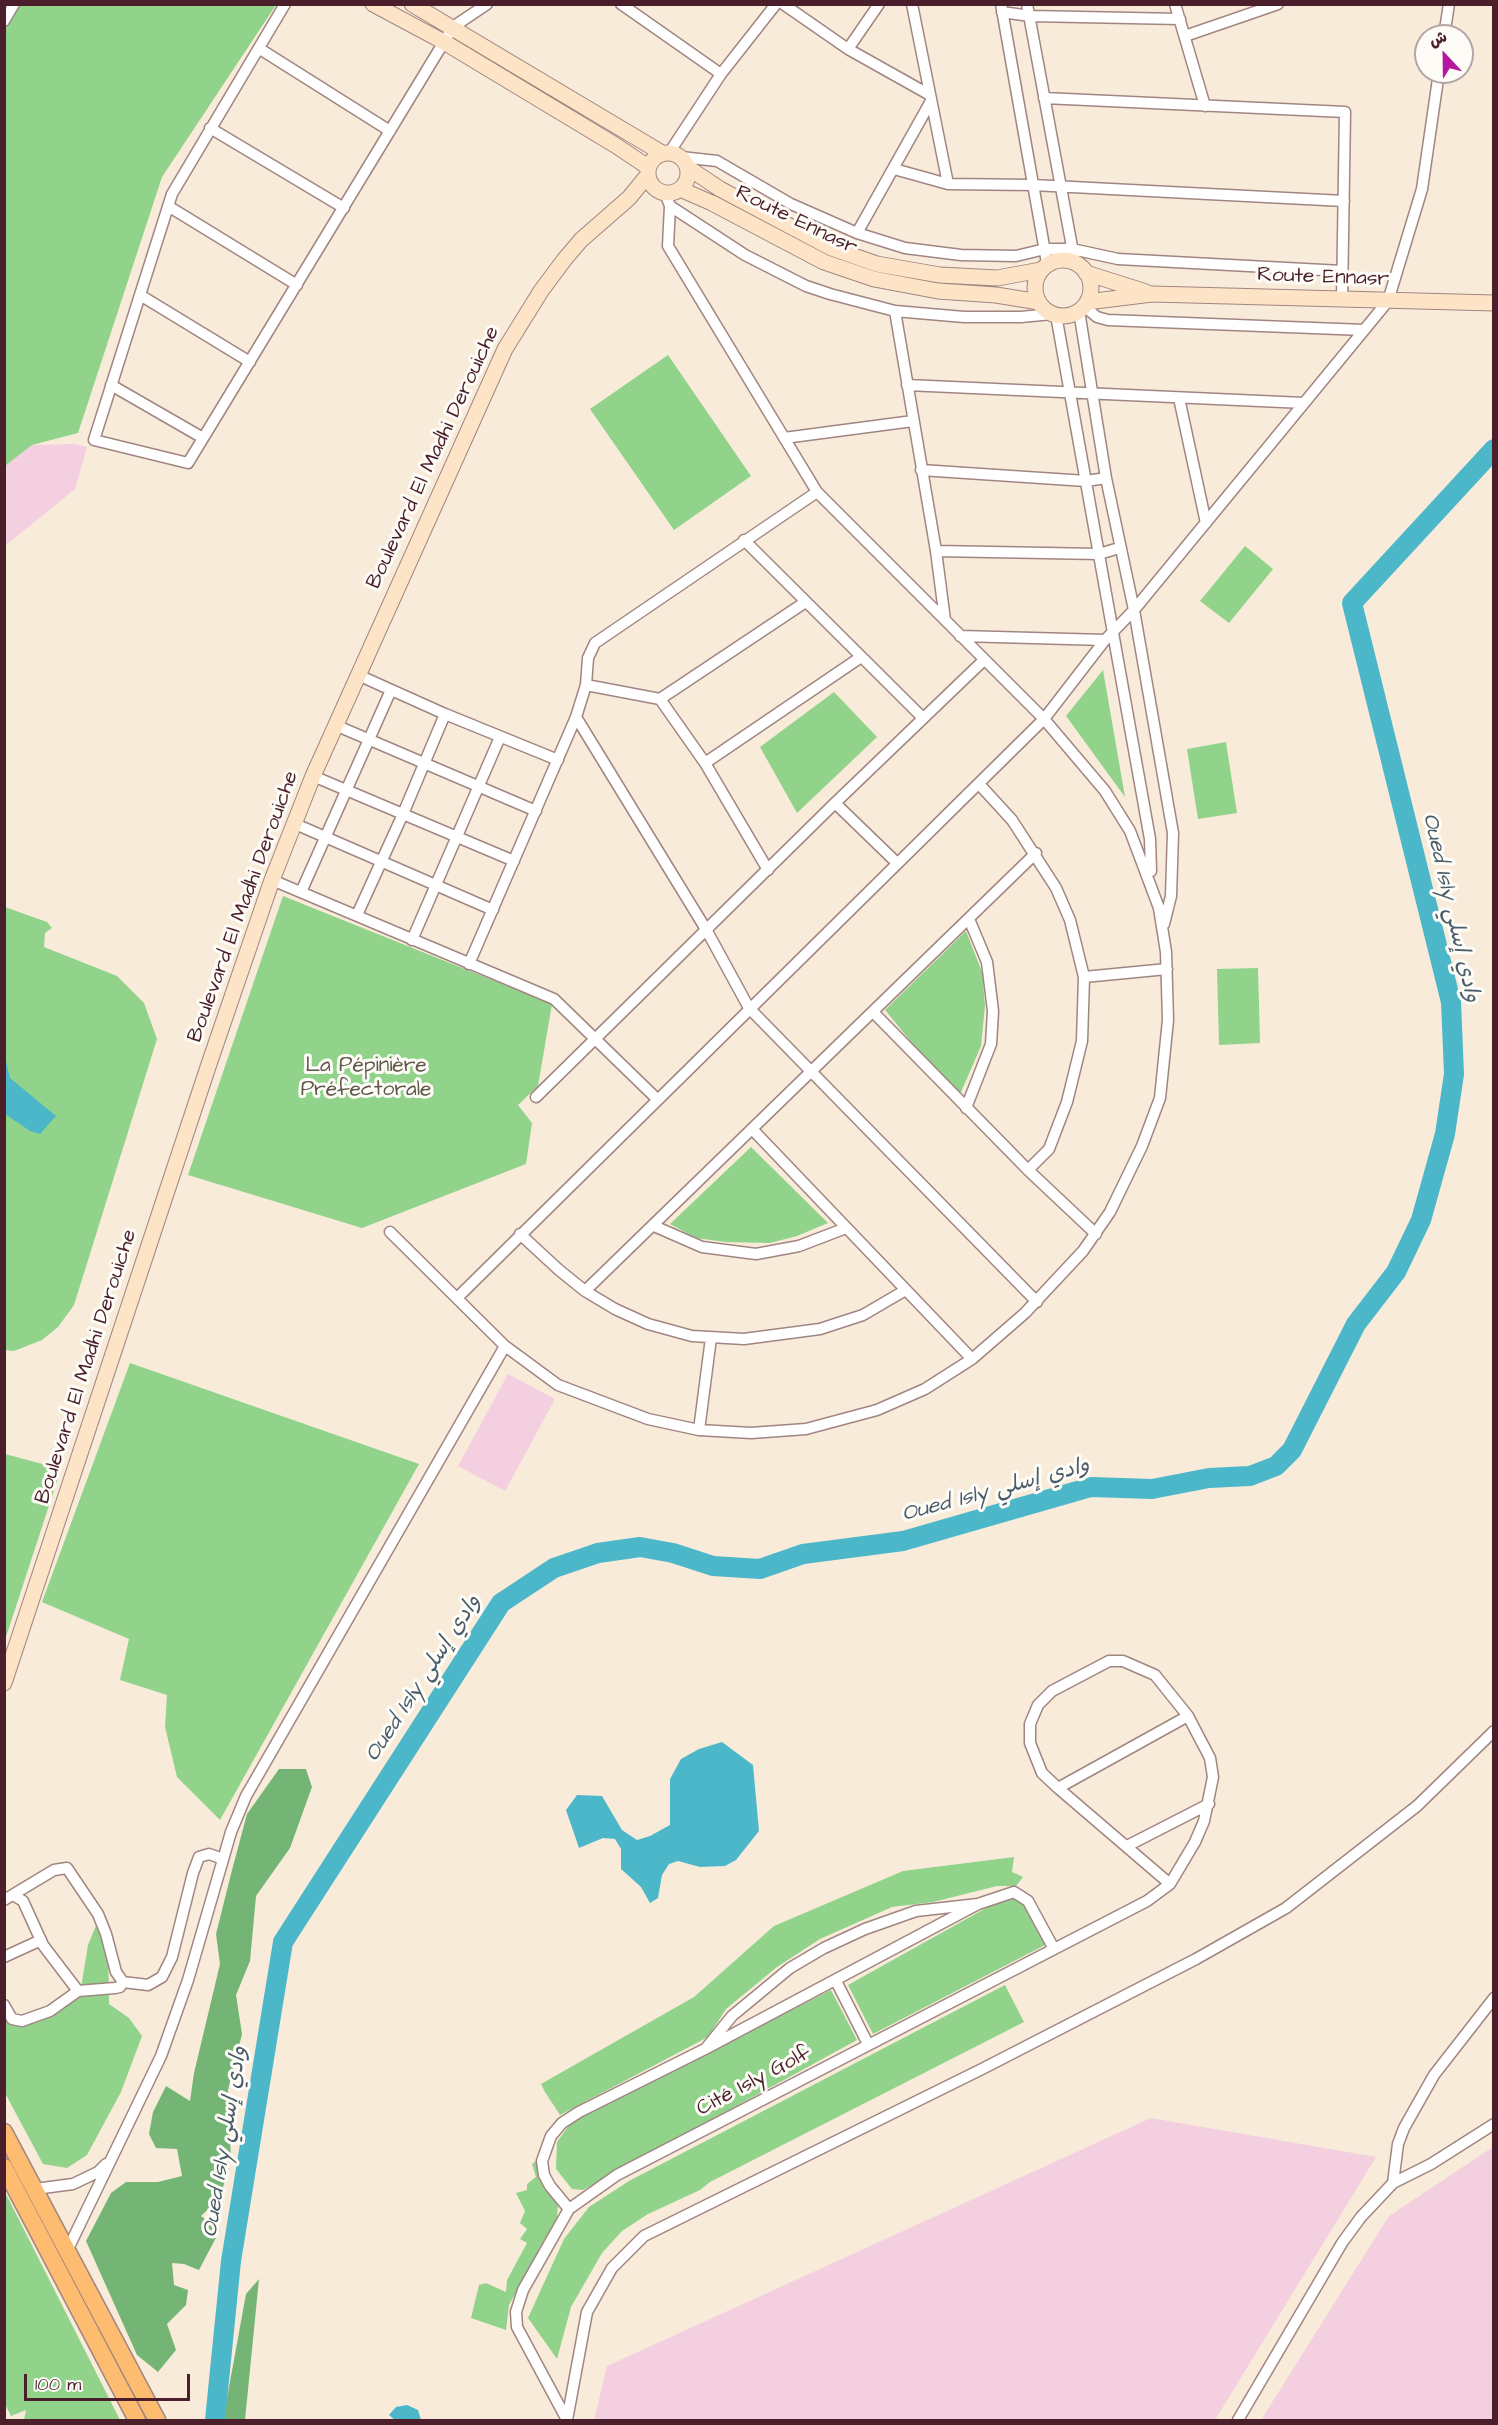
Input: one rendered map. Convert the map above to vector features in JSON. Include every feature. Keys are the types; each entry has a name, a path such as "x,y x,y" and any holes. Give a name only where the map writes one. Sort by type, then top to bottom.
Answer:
{"main road":[{"path":"373,4 444,42 615,145 647,172 668,195"},
{"name":"Route Ennasr","path":"411,4 675,158 720,189 831,248 878,264 940,275 997,278 1044,261"},
{"name":"Boulevard El Madhi Derouiche","path":"4,1683 272,880 293,823 335,725 506,349 541,291 564,260 581,240 629,198 647,172 653,158 675,158"},
{"path":"629,198 668,195 688,178 675,158"},
{"name":"Route Ennasr","path":"668,195 712,203 824,262 874,279 938,291 996,295 1039,302"},
{"path":"1044,261 1078,262 1091,288 1083,307 1064,316 1054,314 1039,302 1035,289 1044,261"},
{"name":"Route Ennasr","path":"1078,262 1152,294"},
{"name":"Route Ennasr","path":"1083,307 1152,294 1494,303"},
{"path":"4,2132 157,2421"},
{"path":"4,2167 137,2421"}],"street":[{"path":"4,21 14,4"},
{"path":"285,4 260,49 210,128 168,206 94,440 188,464 453,27 487,4"},
{"path":"621,4 721,74"},
{"path":"776,4 721,74 675,158 717,161 792,204 857,233 905,248 961,255 1016,256 1044,261 1033,185 1001,8 1180,19"},
{"path":"783,4 848,49 931,98"},
{"path":"848,49 879,4"},
{"path":"912,4 948,184"},
{"path":"1175,4 1205,106"},
{"path":"1185,36 1278,4"},
{"path":"1446,24 1449,4"},
{"path":"1028,10 1061,187 1078,262 1118,259 1342,271"},
{"path":"260,49 390,131"},
{"path":"457,1298 1044,719 1109,636 1134,610 1388,301 1422,189 1437,84"},
{"path":"857,233 931,98"},
{"path":"1044,98 1345,112 1342,300"},
{"path":"210,128 344,208"},
{"path":"894,169 948,184 1033,185 1344,201"},
{"path":"668,195 745,255 806,285 895,311 964,317 1021,317 1054,314 1099,554 1109,636 1150,839 1151,882"},
{"path":"390,1232 505,1346 548,1379 573,1392 648,1419 699,1430 784,1432 845,1420 877,1410 925,1389 972,1359 1037,1302 1096,1234 1119,1196 1160,1098 1167,1038 1167,969 1163,927 1151,882 1137,845 1119,812 1044,719 817,492 668,246 668,195"},
{"path":"168,206 297,285"},
{"path":"140,296 250,362"},
{"path":"1083,307 1097,317 1108,320 1364,330"},
{"path":"1083,307 1092,394 1106,478 1119,548 1134,610 1173,833 1171,896 1163,927"},
{"path":"895,311 936,551 945,621"},
{"path":"111,385 203,438"},
{"path":"907,385 1304,403"},
{"path":"1179,398 1206,523"},
{"path":"784,438 913,421"},
{"path":"921,470 1086,481 1106,478"},
{"path":"469,964 576,717 586,685 588,658 595,643 817,492"},
{"path":"744,540 804,603 923,718"},
{"path":"936,551 1099,554 1119,548"},
{"path":"586,685 660,699 804,603"},
{"path":"960,636 1109,636"},
{"path":"705,764 861,657"},
{"path":"536,1097 984,660"},
{"path":"358,675 444,714 558,760"},
{"path":"301,892 327,837 367,739 391,690"},
{"path":"660,699 705,764 768,870"},
{"path":"357,915 425,765 444,714"},
{"path":"576,717 706,931 749,1008 1037,1302"},
{"path":"335,725 536,811"},
{"path":"412,940 500,737"},
{"path":"313,776 514,861"},
{"path":"980,784 1002,807 1036,854 1065,906 1084,977 1082,1041 1067,1102 1049,1149 1028,1170"},
{"path":"835,803 897,863"},
{"path":"293,823 436,883 493,910"},
{"path":"585,1291 1036,854"},
{"path":"272,880 554,999 597,1038 657,1100"},
{"path":"966,1108 991,1044 993,1011 987,962 969,920"},
{"path":"1084,977 1167,969"},
{"path":"873,1012 1028,1170 1096,1234"},
{"path":"753,1130 904,1291 972,1359"},
{"path":"654,1226 702,1247 756,1254 805,1245 846,1228"},
{"path":"520,1234 585,1291 648,1324 711,1338 761,1338 820,1329 863,1314 904,1291"},
{"path":"699,1430 711,1338"},
{"path":"67,2252 161,2056 188,1980 223,1859 246,1796 505,1346"},
{"name":"Cité Isly Golf","path":"567,2421 517,2327 516,2312 523,2290 569,2209 617,2175 1147,1901 1170,1884 1195,1842 1209,1804 1213,1777 1210,1758 1188,1716 1155,1675 1139,1666 1123,1661 1109,1661 1078,1675 1052,1691 1038,1706 1030,1724 1030,1743 1034,1758 1042,1773 1058,1788 1170,1884"},
{"path":"1058,1788 1188,1716"},
{"path":"567,2421 587,2312 612,2268 644,2236 1012,2054 1196,1959 1286,1908 1417,1806 1494,1731"},
{"path":"1127,1846 1209,1804"},
{"path":"4,2006 12,2019 22,2021 50,2011 78,1991 116,1988 123,1982 148,1985 162,1977 172,1957 196,1863 203,1855 223,1859"},
{"path":"9,1898 59,1867 67,1868 98,1914 116,1972 123,1982"},
{"path":"569,2209 556,2195 544,2175 544,2149 551,2136 562,2124 579,2112 836,1981 978,1904 1008,1892 1022,1896 1028,1901 1054,1948"},
{"path":"9,1898 23,1901 40,1940 78,1991"},
{"path":"705,2049 732,2016 757,1994 790,1968 824,1948 865,1929 916,1911 978,1904"},
{"path":"4,1957 40,1940"},
{"path":"836,1981 868,2044"},
{"path":"1393,2183 1398,2144 1404,2128 1434,2075 1494,1998"},
{"path":"1238,2421 1342,2243 1361,2217 1393,2183 1431,2164 1494,2124"},
{"path":"34,2189 86,2180 111,2160"}],"shaded area":[{"path":"74,444 87,447 75,489 5,546 5,466 32,445"},
{"path":"508,1374 555,1399 505,1491 458,1466"},
{"path":"1151,2118 1376,2157 1215,2420 594,2420 607,2366"},
{"path":"1493,2147 1493,2420 1261,2420 1389,2216"}],"green space":[{"path":"5,5 276,5 162,177 78,433 32,445 5,466"},
{"path":"668,355 751,476 674,530 590,409"},
{"path":"1245,546 1273,569 1229,623 1200,601"},
{"path":"1103,670 1125,797 1066,716"},
{"path":"834,692 877,737 797,813 760,747"},
{"path":"1226,742 1237,813 1198,819 1187,749"},
{"name":"La Pépinière Préfectorale","path":"283,896 552,1004 538,1086 518,1105 532,1123 526,1164 362,1228 188,1175"},
{"path":"5,907 47,922 52,928 45,933 44,947 117,976 144,1003 157,1039 74,1305 58,1327 42,1340 14,1351 5,1350"},
{"path":"966,931 982,972 985,1006 981,1046 958,1099 885,1010"},
{"path":"1258,968 1260,1043 1219,1045 1217,969"},
{"path":"751,1147 828,1223 797,1236 770,1243 726,1242 696,1238 670,1224"},
{"path":"130,1363 419,1464 220,1820 177,1777 165,1727 167,1695 120,1680 129,1639 42,1602"},
{"path":"4,1454 61,1469 5,1640"},
{"path":"279,1769 306,1769 312,1787 290,1848 256,1896 250,1961 236,1995 242,2034 228,2090 231,2159 220,2198 201,2216 220,2230 199,2270 184,2264 172,2263 174,2285 188,2290 186,2305 167,2324 176,2350 158,2372 137,2355 86,2241 111,2193 126,2182 158,2182 182,2176 177,2149 156,2148 149,2134 153,2112 166,2086 190,2101 194,2073 220,1964 216,1934 247,1814"},
{"path":"1014,1857 1012,1872 1023,1877 1016,1886 997,1886 933,1902 892,1907 820,1939 777,1967 726,2009 708,2037 560,2115 541,2084 694,1997 774,1926 903,1871"},
{"path":"1004,1898 1021,1900 1047,1944 873,2034 848,1985"},
{"path":"97,1923 108,1941 109,2004 129,2018 142,2036 121,2092 87,2155 67,2168 43,2164 5,2093 4,2004 21,2023 80,1994 88,1945"},
{"path":"1005,1985 1024,2022 710,2182 700,2190 648,2214 622,2231 602,2253 571,2307 557,2359 528,2318 564,2239 589,2207 629,2181"},
{"path":"831,1990 857,2040 583,2190 572,2189 556,2169 557,2142 572,2121"},
{"path":"539,2159 544,2188 558,2205 557,2218 509,2305 506,2330 471,2318 479,2285 486,2283 506,2292 507,2280 527,2243 520,2239 527,2229 520,2223 525,2211 516,2193 527,2190 527,2184 536,2177 532,2164"},
{"path":"4,2192 120,2420 24,2420 26,2410 11,2416 4,2402"},
{"path":"259,2279 245,2420 223,2420 246,2294"}],"water":[{"path":"5,1057 10,1078 56,1116 40,1134 30,1131 5,1114"},
{"path":"722,1742 753,1765 759,1831 736,1860 725,1866 700,1867 678,1861 669,1864 662,1875 658,1898 650,1903 641,1887 621,1869 621,1849 615,1839 603,1838 579,1848 566,1810 577,1795 602,1796 622,1830 637,1840 650,1836 670,1825 670,1779 681,1759 699,1749"},
{"path":"407,2405 418,2410 421,2420 395,2420 389,2415 396,2407"}],"waterway":[{"name":"Oued Isly وادي إسلي","path":"215,2420 231,2261 283,1942 501,1603 554,1568 598,1553 640,1547 673,1553 713,1566 760,1569 803,1554 903,1541 1091,1487 1152,1489 1209,1478 1250,1476 1276,1466 1292,1450 1356,1324 1396,1272 1421,1220 1445,1134 1454,1074 1451,1002 1352,603 1494,449"}]}
